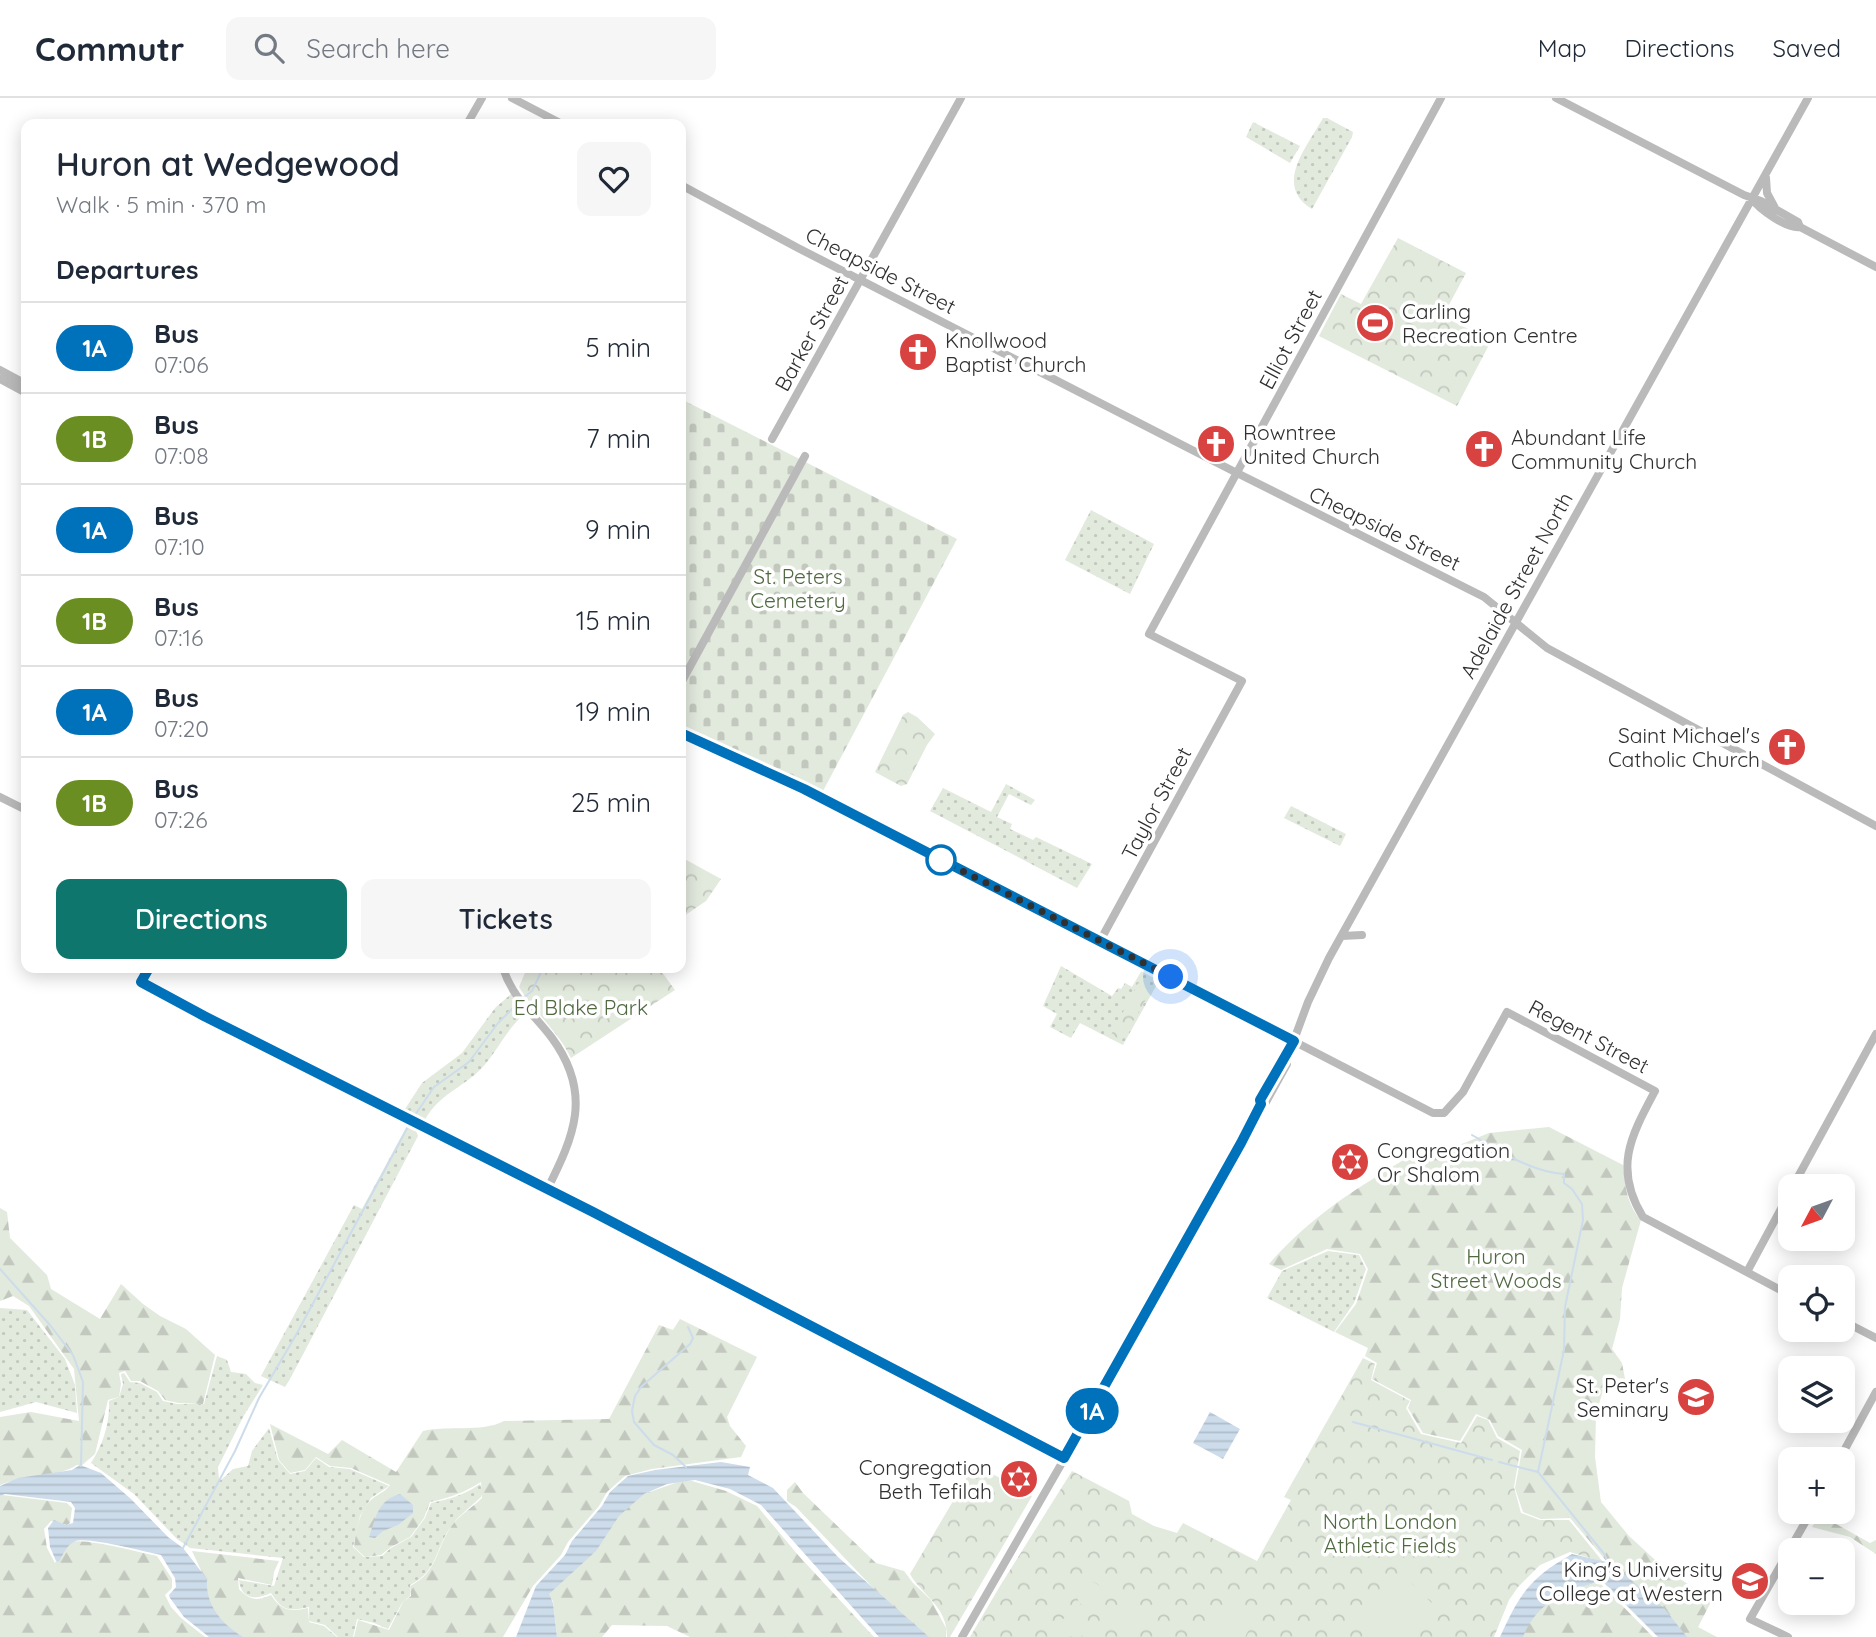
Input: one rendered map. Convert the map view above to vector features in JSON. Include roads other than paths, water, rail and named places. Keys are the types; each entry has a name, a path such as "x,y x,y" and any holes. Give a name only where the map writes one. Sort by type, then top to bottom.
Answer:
{"street":[{"path":"470,119 481,98"},
{"path":"512,98 552,119"},
{"name":"Barker Street","path":"772,439 961,98"},
{"name":"Elliot Street","path":"1242,681 1149,634 1441,98"},
{"path":"1556,98 1777,210 1798,222 1800,227"},
{"name":"Adelaide Street North","path":"964,1633 1113,1373 1261,1104 1260,1100 1286,1058 1318,978 1808,98"},
{"path":"1765,175 1766,193 1777,210"},
{"name":"Cheapside Street","path":"686,187 1237,473 1484,597 1549,650 1876,826"},
{"path":"1752,199 1759,208 1795,228 1800,227 1876,267"},
{"path":"0,370 21,381"},
{"path":"0,379 21,390"},
{"path":"686,675 805,456"},
{"name":"Taylor Street","path":"1100,941 1242,681"},
{"path":"686,735 804,789 1294,1041"},
{"path":"0,797 21,808"},
{"path":"1342,936 1362,934 1352,918"},
{"path":"146,973 141,982 300,1066 737,1286 1064,1458"},
{"path":"505,973 519,1001 552,1039 572,1079 576,1101 572,1136 547,1190"},
{"name":"Regent Street","path":"1294,1041 1433,1113 1444,1113 1463,1092 1507,1012 1655,1091 1633,1132 1627,1153 1631,1188 1639,1211 1658,1227 1747,1272"},
{"path":"1279,1033 1288,1030 1302,1017"},
{"path":"1800,1174 1876,1034"},
{"path":"1778,1214 1747,1272 1778,1289"},
{"path":"1855,1327 1876,1338"},
{"path":"1846,1447 1876,1392"},
{"path":"1788,1637 1750,1619 1804,1524"}],"water":[{"path":"1210,1412 1240,1429 1223,1459 1193,1443"},
{"path":"721,1462 750,1467 748,1475 773,1488 838,1557 929,1637 879,1637 761,1505 730,1489 695,1480 667,1484 644,1494 619,1516 596,1551 549,1594 553,1603 557,1637 516,1637 536,1586 565,1555 572,1541 602,1506 610,1492 628,1476"},
{"path":"80,1465 101,1473 183,1548 207,1579 209,1597 216,1613 243,1637 209,1637 184,1617 170,1598 169,1595 176,1587 175,1578 161,1555 83,1540 70,1544 59,1562 56,1561 50,1547 48,1528 54,1520 66,1525 73,1523 75,1508 71,1502 5,1494 0,1496 0,1486 18,1478 72,1470"},
{"path":"400,1494 413,1505 413,1513 375,1538 369,1537 382,1505"},
{"path":"1572,1554 1611,1563 1664,1608 1687,1637 1658,1637 1602,1581 1565,1593 1545,1606 1529,1624 1523,1637 1500,1637 1528,1588 1546,1571"}],"waterway":[{"path":"523,998 532,991 541,973"},
{"path":"413,1118 434,1087 469,1062 498,1023 519,1002"},
{"path":"183,1548 235,1451 259,1398 296,1335 410,1123"},
{"path":"1472,1135 1528,1165 1564,1174 1564,1183 1572,1189 1582,1204 1583,1220 1565,1307 1564,1350 1538,1472"},
{"path":"0,1269 73,1355 83,1382 81,1466"},
{"path":"686,1467 673,1455 654,1445 634,1422 632,1411 635,1396 641,1387 690,1344 693,1338 688,1327"},
{"path":"1353,1422 1492,1460"},
{"path":"1499,1462 1538,1472 1605,1555 1608,1563"}],"place":[{"name":"Carling Recreation Centre","path":"1375,323"},
{"name":"Knollwood Baptist Church","path":"918,352"},
{"name":"Rowntree United Church","path":"1216,444"},
{"name":"Abundant Life Community Church","path":"1484,449"},
{"name":"Saint Michael's Catholic Church","path":"1787,747"},
{"name":"Congregation Or Shalom","path":"1350,1162"},
{"name":"St. Peter's Seminary","path":"1696,1397"},
{"name":"Congregation Beth Tefilah","path":"1019,1479"},
{"name":"King's University College at Western","path":"1750,1581"}],"park label":[{"name":"St. Peters Cemetery","path":"798,588"},
{"name":"Ed Blake Park","path":"581,1007"},
{"name":"Huron Street Woods","path":"1496,1268"},
{"name":"North London Athletic Fields","path":"1390,1533"}]}
